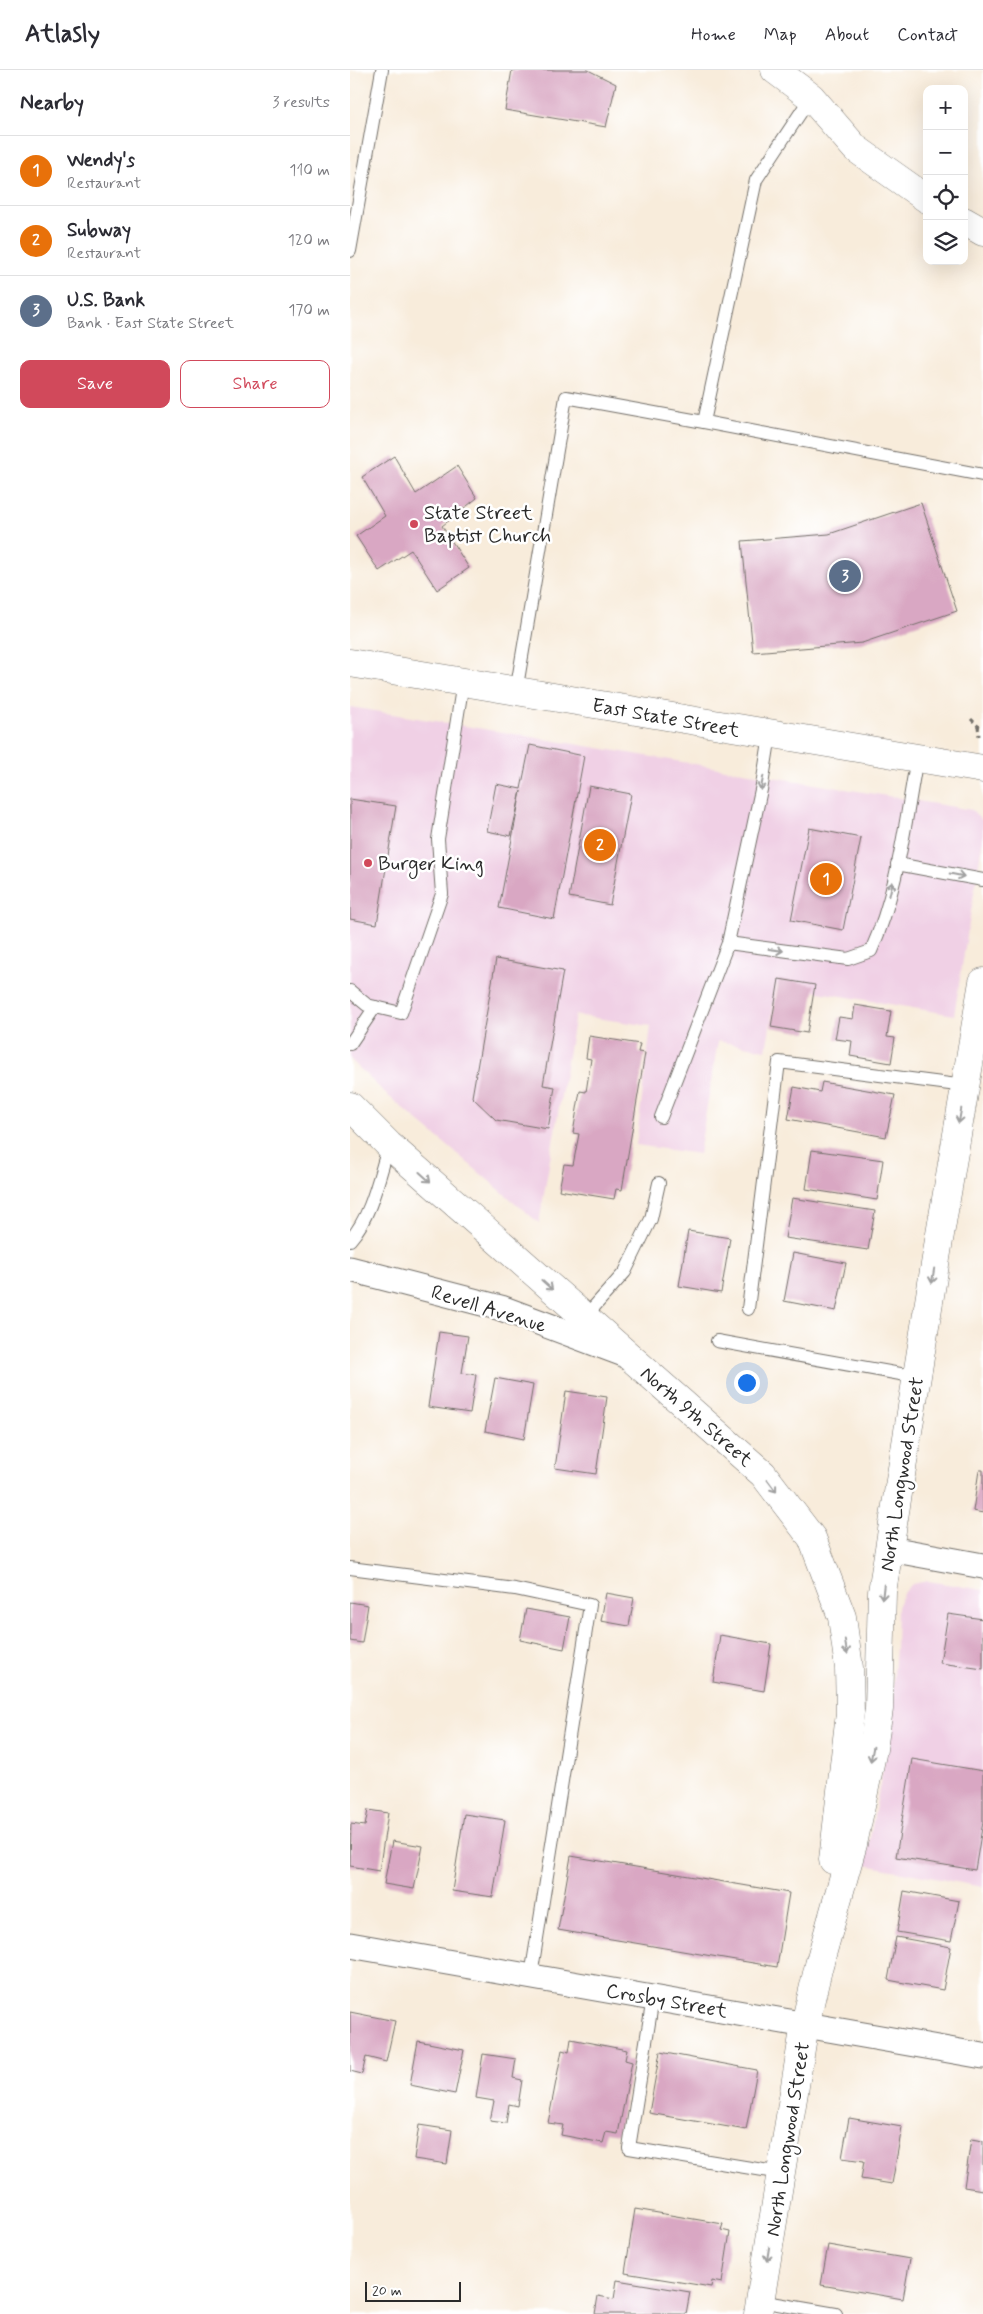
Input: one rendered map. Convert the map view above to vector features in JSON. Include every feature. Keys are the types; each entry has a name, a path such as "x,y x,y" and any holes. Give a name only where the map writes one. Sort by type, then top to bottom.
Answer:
{"main road":[{"path":"775,70 811,97 855,148 923,196"},
{"path":"802,70 811,97"},
{"path":"968,223 983,232"},
{"name":"East State Street","path":"350,663 983,770"},
{"name":"North Longwood Street","path":"759,2308 805,2024 819,1965 853,1844 873,1749 879,1709 882,1592 982,988"},
{"name":"North 9th Street","path":"350,1106 389,1145 763,1474 812,1538 842,1616 850,1668 850,1713 837,1828"},
{"name":"North Longwood Street","path":"819,1965 837,1828"}],"street":[{"name":"Revell Avenue","path":"350,1269 501,1308 626,1355"},
{"path":"890,1549 983,1566"},
{"name":"Crosby Street","path":"350,1945 983,2056"}],"lane":[{"path":"350,251 382,70"},
{"path":"704,422 756,180 811,97"},
{"path":"516,692 566,396 983,475"},
{"path":"350,990 367,1005 401,1013 442,894 438,839 463,682"},
{"path":"661,1117 728,943 762,785 770,735"},
{"path":"728,943 848,959 871,951 884,924 917,758"},
{"path":"897,864 983,880"},
{"path":"350,1044 375,1007"},
{"path":"748,1309 779,1062 966,1086"},
{"path":"350,1240 358,1231 373,1198 389,1145"},
{"path":"584,1318 625,1272 651,1219 659,1183"},
{"path":"717,1341 917,1377"},
{"path":"350,1568 515,1589 590,1605 531,1976"},
{"path":"653,1998 629,2148 781,2173"},
{"path":"759,2308 836,2314"}],"path":[{"path":"972,719 978,726 983,728"},
{"path":"978,726 978,736"}],"shaded area":[{"path":"350,707 972,810 983,821 983,838 954,1015 777,985 766,1050 718,1041 699,1154 636,1145 651,1026 575,1015 539,1223 386,1094 350,1059"},
{"path":"928,1581 983,1590 983,1887 865,1865 889,1735 896,1648 897,1607 903,1594 912,1584"}],"building":[{"path":"512,70 588,70 616,84 606,127 505,110"},
{"path":"394,456 416,494 457,466 477,498 442,526 469,568 437,590 411,550 379,571 356,536 385,516 362,477"},
{"path":"921,503 957,611 862,643 753,652 742,541 829,534"},
{"path":"530,745 584,756 554,919 499,908 521,791 511,836 487,831 496,784 521,789"},
{"path":"589,786 631,794 610,905 569,897"},
{"name":"Burger King","path":"350,799 396,806 377,924 350,919"},
{"path":"809,828 861,838 843,930 791,920"},
{"path":"496,959 563,971 543,1085 555,1087 548,1129 496,1120 472,1097"},
{"path":"779,979 815,985 807,1033 771,1027"},
{"path":"855,1005 891,1011 887,1037 895,1038 891,1063 850,1056 852,1041 835,1039 839,1017 853,1019"},
{"path":"589,1036 640,1044 638,1052 645,1053 622,1190 616,1189 614,1199 559,1190 564,1164 573,1165 579,1134 573,1133 580,1091 586,1092 591,1059 586,1058"},
{"path":"822,1082 895,1095 886,1137 788,1119 794,1087 820,1092"},
{"path":"812,1150 883,1160 877,1200 806,1189"},
{"path":"792,1198 875,1211 868,1250 785,1238"},
{"path":"688,1231 730,1238 721,1293 679,1286"},
{"path":"793,1253 846,1263 836,1311 784,1301"},
{"path":"439,1332 468,1336 462,1373 476,1375 470,1413 428,1407"},
{"path":"495,1378 533,1385 524,1439 485,1431"},
{"path":"566,1391 607,1397 596,1474 555,1468"},
{"path":"979,1470 983,1470 983,1513 973,1511"},
{"path":"606,1593 634,1598 629,1626 601,1621"},
{"path":"350,1602 368,1605 362,1643 350,1641"},
{"path":"526,1609 570,1617 564,1649 520,1640"},
{"path":"948,1614 983,1619 983,1669 940,1663"},
{"path":"720,1635 771,1644 764,1691 713,1682"},
{"path":"912,1759 983,1771 983,1822 975,1870 896,1857"},
{"path":"368,1810 388,1813 379,1871 350,1866 351,1824 365,1826"},
{"path":"464,1814 505,1820 493,1897 452,1891"},
{"path":"392,1841 423,1846 414,1889 384,1884"},
{"path":"571,1856 789,1893 777,1967 558,1930"},
{"path":"904,1891 959,1901 951,1941 897,1932"},
{"path":"896,1937 951,1947 943,1990 888,1980"},
{"path":"350,2012 395,2021 386,2062 366,2057 362,2074 350,2071"},
{"path":"571,2039 627,2050 625,2060 632,2062 618,2134 606,2132 603,2143 561,2135 563,2125 548,2123 562,2050 569,2052"},
{"path":"418,2041 464,2050 455,2094 410,2085"},
{"path":"660,2052 757,2070 746,2130 649,2113"},
{"path":"483,2054 516,2059 513,2078 522,2080 518,2106 509,2104 506,2123 490,2121 494,2101 476,2098"},
{"path":"849,2118 902,2127 892,2184 861,2179 864,2161 842,2158"},
{"path":"419,2125 452,2130 447,2164 414,2159"},
{"path":"971,2139 983,2141 983,2190 964,2187"},
{"path":"635,2209 723,2224 721,2230 730,2232 722,2283 712,2281 711,2287 625,2273"},
{"path":"828,2245 910,2259 903,2299 821,2285"},
{"path":"617,2280 690,2292 686,2314 595,2314 598,2296 614,2299"}],"place":[{"name":"State Street Baptist Church","path":"414,524"},
{"name":"U.S. Bank","path":"845,576"},
{"name":"Subway","path":"600,845"},
{"name":"Burger King","path":"368,863"},
{"name":"Wendy's","path":"826,879"}]}
